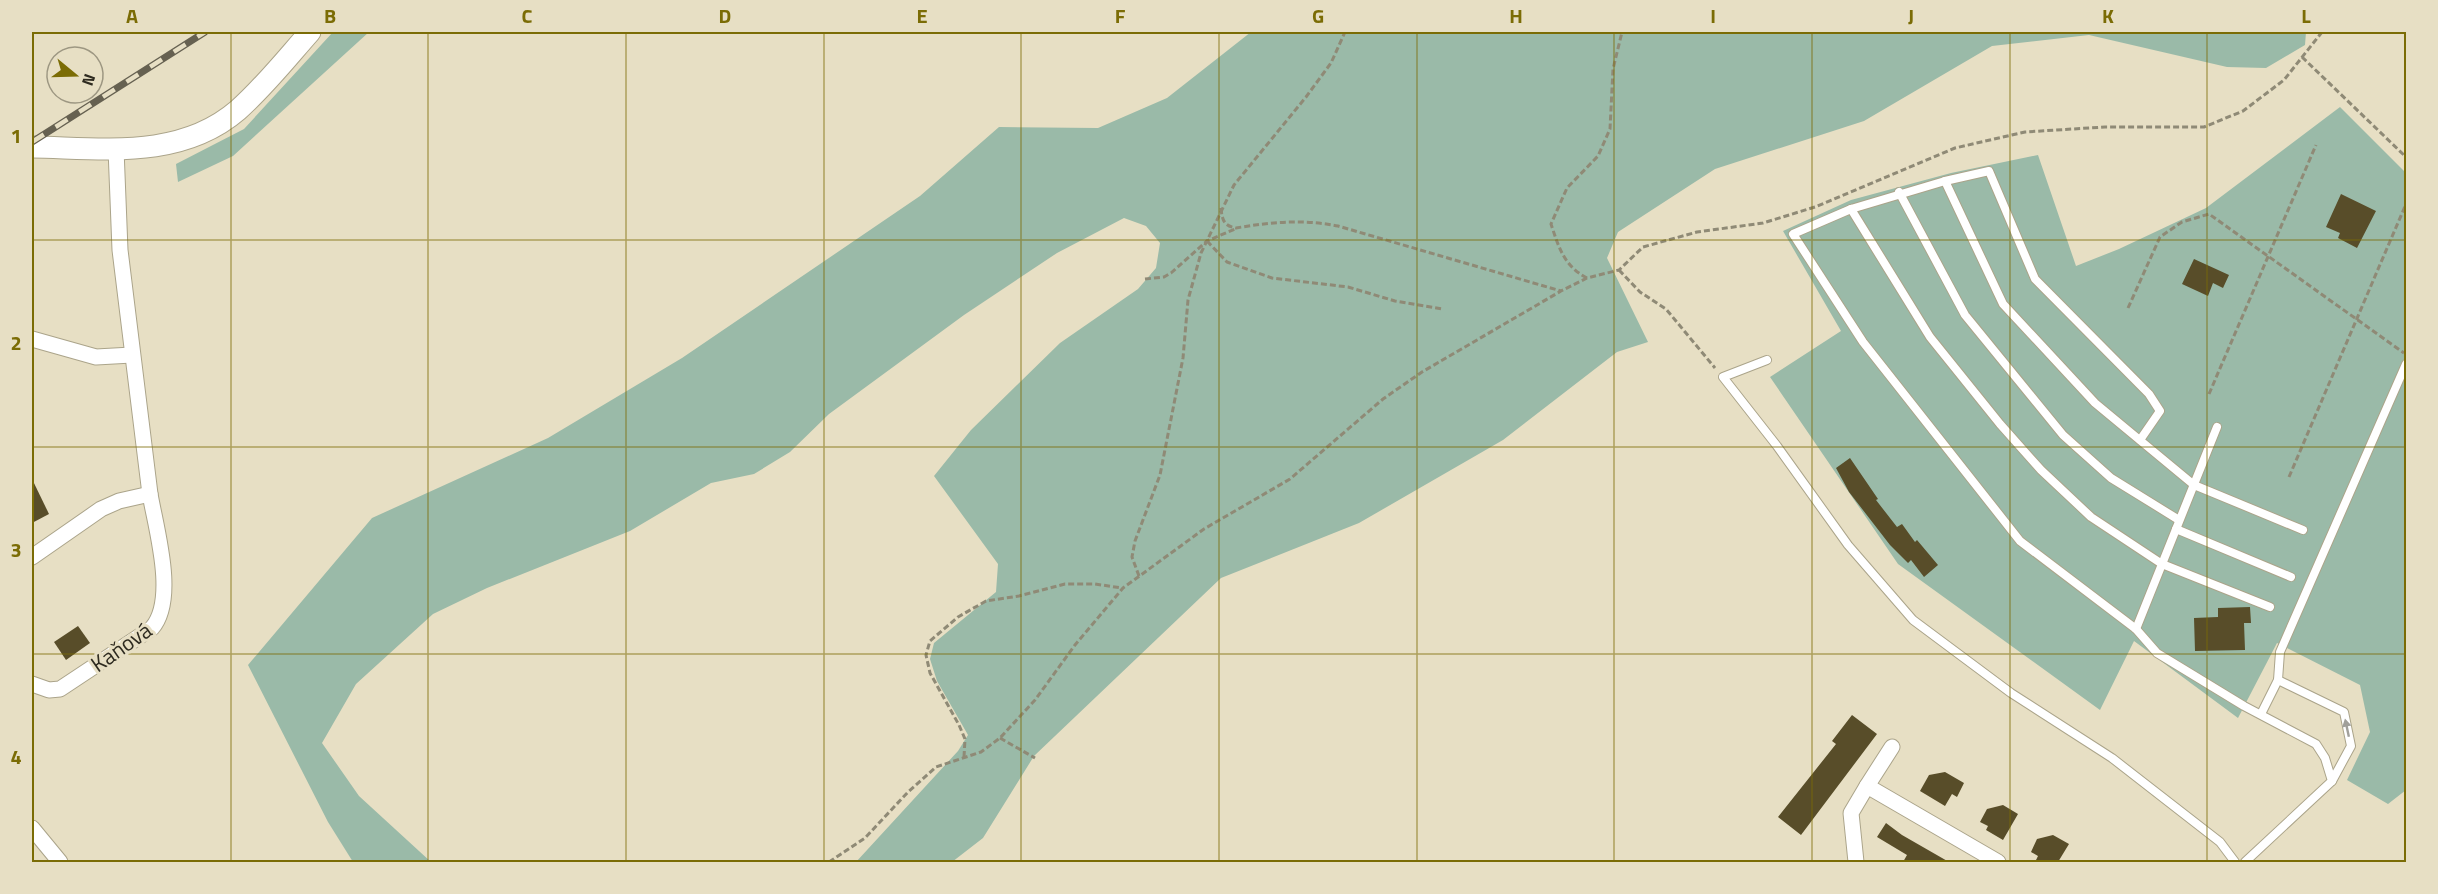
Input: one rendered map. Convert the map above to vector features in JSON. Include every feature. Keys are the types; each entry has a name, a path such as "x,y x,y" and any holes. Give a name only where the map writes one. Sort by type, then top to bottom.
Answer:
{"main road":[{"path":"32,147 116,149 168,144 209,130 239,109 310,32"}],"street":[{"name":"Kaňová","path":"32,684 50,690 60,689 152,628 160,619 163,609 164,589 120,250 116,149"},
{"path":"32,339 96,357 132,355"},
{"path":"32,557 101,509 119,501 150,494"},
{"path":"1856,862 1851,813 1892,747"},
{"path":"1867,786 1998,862"},
{"path":"32,828 60,862"}],"lane":[{"path":"2140,440 2160,411 2149,394 2035,279 1989,171 1899,192 1851,209 1793,234 1863,342 2019,541 2136,629 2157,653 2316,744 2325,758 2332,781"},
{"path":"1945,181 2003,304 2095,403 2194,485 2303,530"},
{"path":"1899,192 1965,315 2063,435 2111,478 2179,520"},
{"path":"1851,209 1930,337 2000,424 2041,470 2091,517 2162,564 2270,607"},
{"path":"1767,360 1723,377 1777,446 1848,545 1913,620 2011,693 2112,758 2220,842 2235,862"},
{"path":"2261,714 2278,680 2280,651 2406,364"},
{"path":"2136,629 2217,427"},
{"path":"2176,529 2291,577"},
{"path":"2245,862 2332,781 2351,746 2344,712 2278,680"}],"path":[{"path":"1139,576 1132,557 1135,541 1160,475 1183,358 1188,300 1201,253 1234,185 1306,97 1330,63 1345,32"},
{"path":"1587,278 1573,271 1562,257 1551,224 1568,188 1598,156 1610,129 1613,69 1622,32"},
{"path":"829,862 865,838 908,792 936,767 981,752 1000,738 1035,700 1123,588 1204,529 1290,479 1383,399 1402,386 1561,291 1587,278 1619,270 1643,247 1697,232 1763,223 1815,207 1955,148 2025,132 2105,127 2159,129 2204,127 2243,111 2284,80 2322,32"},
{"path":"2302,57 2406,157"},
{"path":"2209,394 2316,145"},
{"path":"2289,477 2406,204"},
{"path":"1221,208 1223,221 1229,227 1289,221 1338,226 1561,291"},
{"path":"2127,308 2160,237 2182,222 2209,214 2406,354"},
{"path":"1145,279 1164,277 1207,241 1236,228"},
{"path":"1207,241 1227,262 1272,278 1348,287 1395,301 1443,309"},
{"path":"1619,270 1640,292 1666,309 1723,377"},
{"path":"964,757 965,739 930,673 926,655 930,641 958,617 986,601 1065,585 1095,584 1123,588"},
{"path":"1000,738 1035,758"}],"green space":[{"path":"333,32 369,32 233,156 178,182 176,164 244,129"},
{"path":"1251,32 2306,32 2305,45 2266,68 2227,67 2089,35 1992,46 1864,121 1715,169 1618,232 1607,258 1648,342 1617,352 1503,440 1359,523 1221,578 1034,756 983,838 952,862 856,862 958,751 968,735 937,681 930,659 934,643 996,592 998,564 934,476 971,430 1060,343 1138,289 1156,268 1160,243 1146,226 1124,218 1057,253 964,315 829,414 790,452 754,474 711,483 630,531 487,588 433,614 356,684 322,743 359,796 431,862 353,862 328,822 248,665 372,518 548,438 682,358 920,196 999,127 1098,128 1167,98"},
{"path":"2340,107 2406,173 2406,790 2388,804 2347,780 2370,732 2360,685 2277,643 2238,718 2134,641 2100,710 1898,564 1770,377 1841,331 1783,231 1851,200 1951,173 2038,155 2076,266 2119,249 2206,208"}],"building":[{"path":"2341,194 2376,211 2357,248 2338,238 2340,233 2326,227"},
{"path":"2194,259 2229,275 2223,288 2213,283 2208,296 2182,284"},
{"path":"1850,458 1878,499 1876,500 1897,527 1902,524 1915,542 1917,540 1938,565 1924,577 1911,560 1908,563 1890,545 1849,492 1836,468"},
{"path":"32,479 49,514 32,523"},
{"path":"2250,607 2251,623 2244,623 2245,650 2195,651 2194,618 2218,617 2218,608"},
{"path":"78,626 90,643 66,660 54,642"},
{"path":"1852,715 1877,734 1801,835 1778,817 1836,744 1832,741"},
{"path":"1945,772 1964,783 1957,797 1952,794 1945,806 1920,791 1929,775"},
{"path":"2003,805 2018,814 2003,840 1986,830 1988,826 1980,822 1987,809"},
{"path":"1886,823 1949,862 1903,862 1907,855 1877,837"},
{"path":"2053,835 2069,844 2058,862 2035,862 2038,856 2031,852 2037,839"}],"railway":[{"path":"32,142 205,32"}]}
